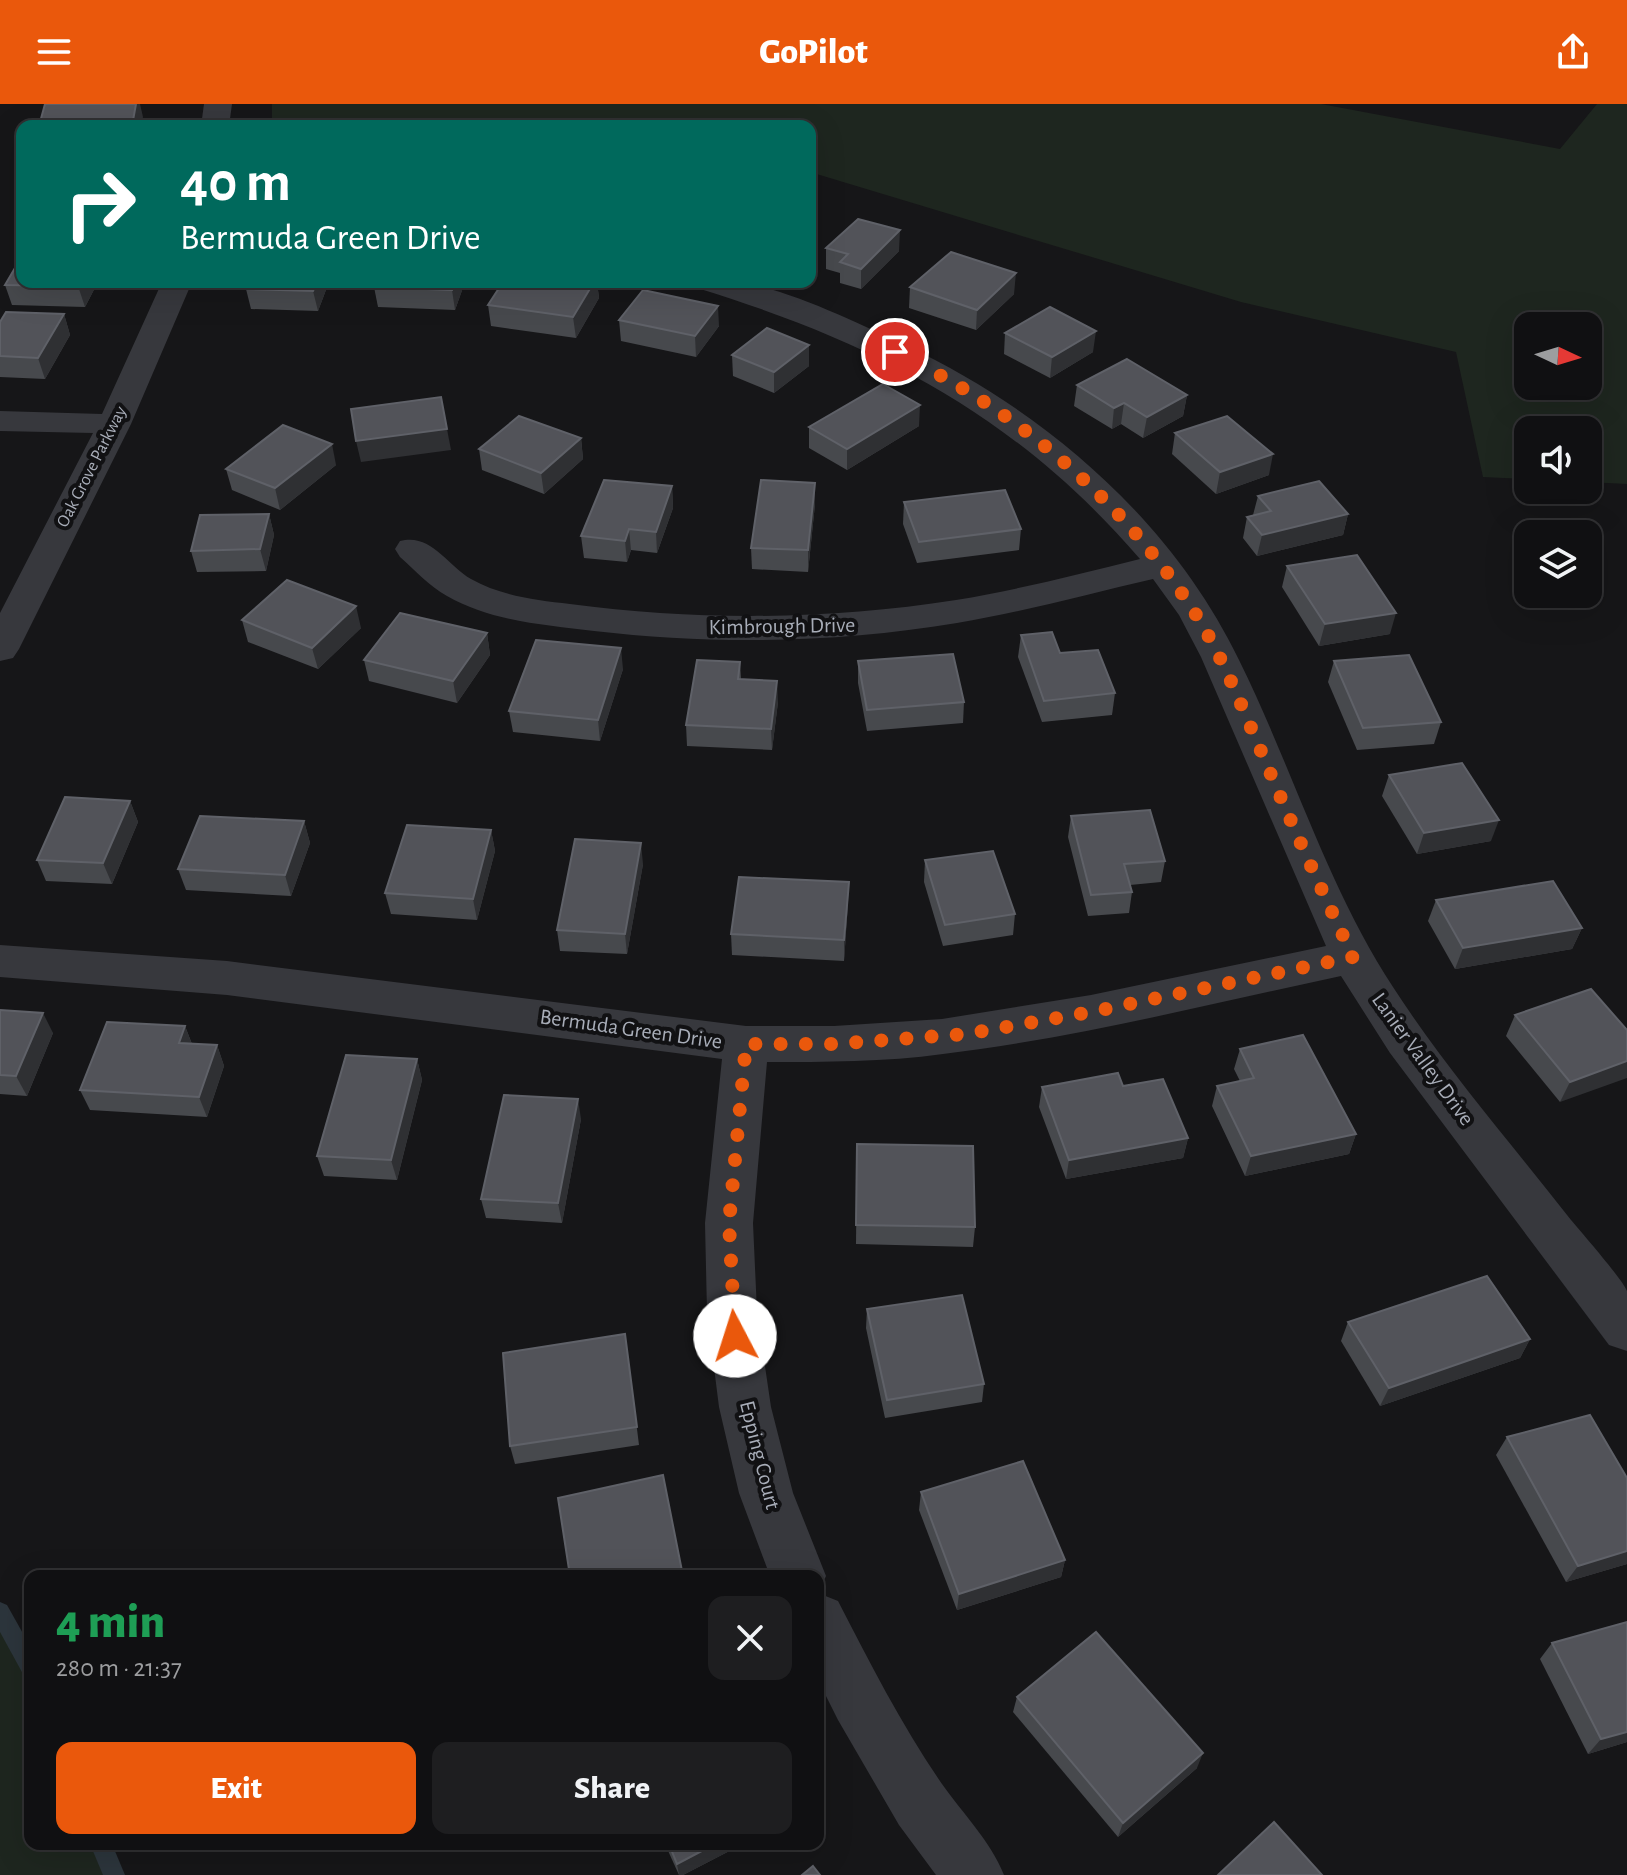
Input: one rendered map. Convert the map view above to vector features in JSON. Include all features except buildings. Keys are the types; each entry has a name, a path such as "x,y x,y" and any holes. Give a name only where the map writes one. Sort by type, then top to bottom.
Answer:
{"street":[{"name":"Oak Grove Parkway","path":"0,649 114,424 174,288"},
{"name":"Lanier Valley Drive","path":"727,288 802,311 849,330 966,390 1063,461 1119,514 1163,565 1195,613 1226,672 1353,957 1415,1053 1627,1329"},
{"path":"0,421 114,424"},
{"name":"Kimbrough Drive","path":"413,549 460,588 501,602 629,624 725,629 817,628 925,616 1008,602 1163,565"},
{"name":"Bermuda Green Drive","path":"0,961 227,978 746,1044 834,1044 956,1035 1091,1012 1353,957"},
{"name":"Epping Court","path":"746,1044 729,1223 732,1312 745,1407 766,1493 796,1570"},
{"path":"824,1632 858,1700 920,1804 974,1875"}],"shaded area":[{"path":"272,104 1321,104 1560,149 1597,104 1627,104 1627,484 1602,483 1602,416 1514,416 1514,478 1483,477 1456,352 1241,302 816,174 816,120 272,120"},
{"path":"0,1612 24,1672 24,1850 95,1850 105,1875 0,1875"}],"waterway":[{"path":"0,1612 24,1656"},
{"path":"104,1850 114,1875"}],"route":[{"path":"735,1336 729,1223 746,1044 834,1044 966,1034 1091,1012 1353,957 1226,672 1195,613 1163,565 1138,534 1063,461 1005,415 895,352"}]}
